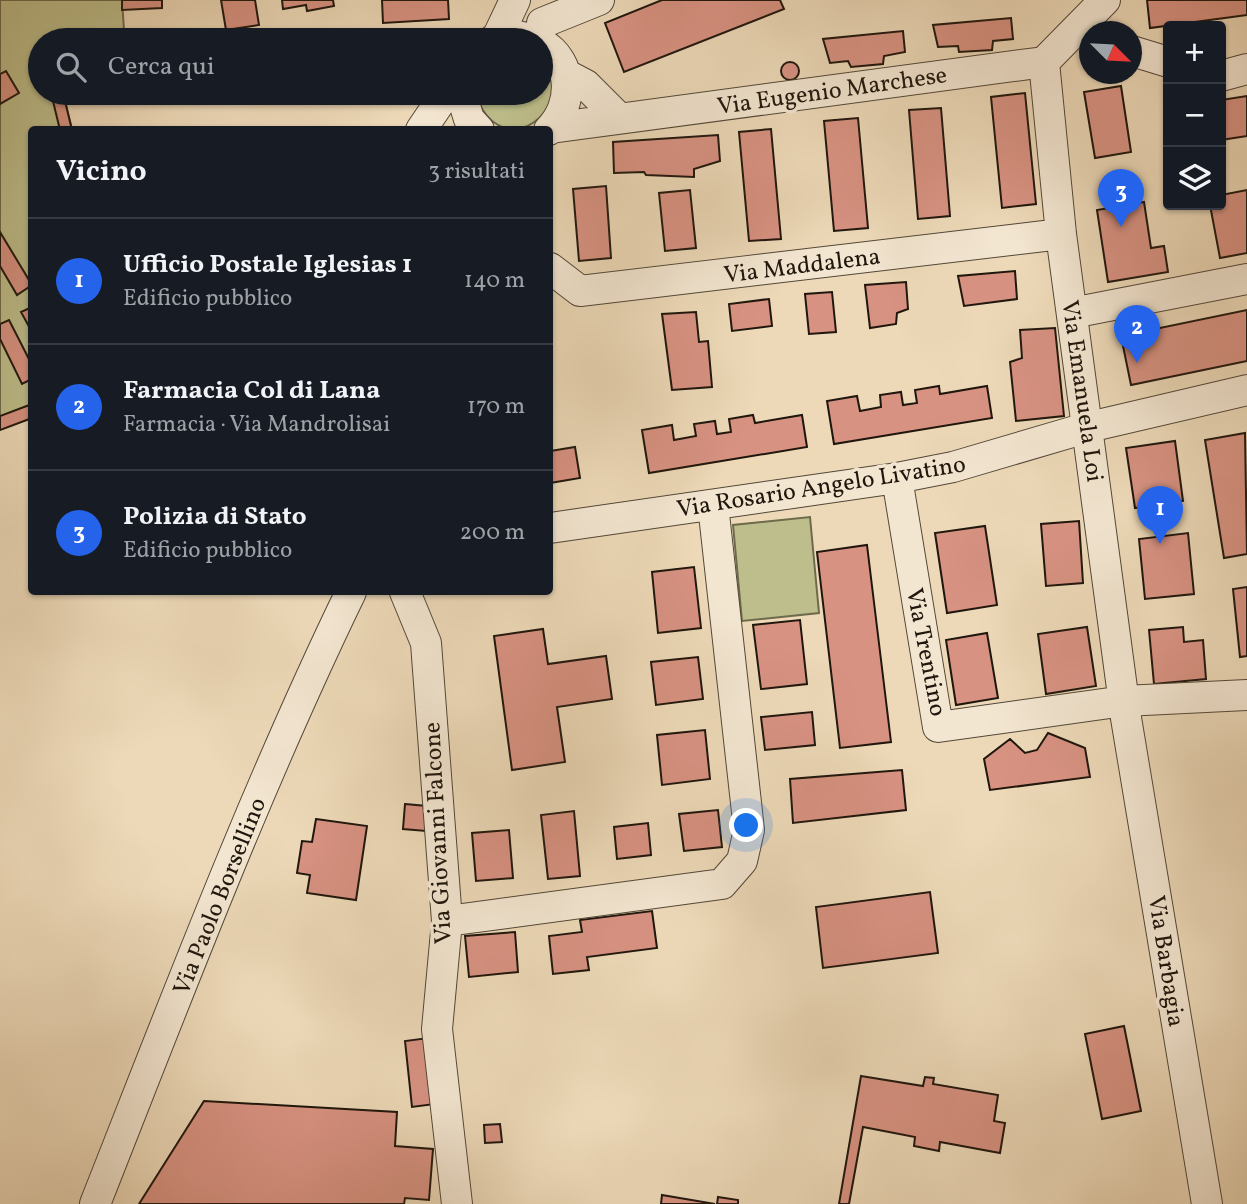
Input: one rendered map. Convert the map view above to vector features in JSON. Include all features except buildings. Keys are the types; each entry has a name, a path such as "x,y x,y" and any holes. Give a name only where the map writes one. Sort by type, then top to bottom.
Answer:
{"street":[{"path":"501,28 515,0"},
{"path":"546,28 599,0"},
{"path":"1092,21 1105,0"},
{"path":"1044,62 1079,38"},
{"path":"552,126 566,103 565,74 553,50"},
{"path":"1142,54 1163,60"},
{"name":"Via Eugenio Marchese","path":"553,129 1044,62"},
{"name":"Via Emanuela Loi","path":"1044,62 1061,234 1125,710"},
{"path":"1226,75 1247,69"},
{"path":"565,74 586,85 619,118"},
{"path":"424,126 438,105"},
{"name":"Via Maddalena","path":"553,270 580,291 1061,234"},
{"path":"1072,313 1247,279"},
{"name":"Via Rosario Angelo Livatino","path":"553,528 897,478 953,467 1089,427 1247,390"},
{"name":"Via Trentino","path":"897,478 937,727 1125,710"},
{"path":"447,921 722,884 742,861 749,830 713,505"},
{"name":"Via Paolo Borsellino","path":"95,1204 254,811 319,658 350,595"},
{"name":"Via Giovanni Falcone","path":"406,595 426,643 447,921 437,1029 457,1204"},
{"path":"1125,710 1247,695"},
{"name":"Via Barbagia","path":"1125,710 1207,1204"}],"green space":[{"path":"0,0 122,0 124,28 28,28 28,105 66,105 71,126 28,126 28,419 0,430"},
{"path":"481,105 548,105 533,123 526,126 501,126 487,116"},
{"path":"810,517 819,613 742,621 733,525"}],"place":[{"name":"Polizia di Stato","path":"1121,227"},
{"name":"Farmacia Col di Lana","path":"1137,363"},
{"name":"Ufficio Postale Iglesias 1","path":"1160,544"}]}
